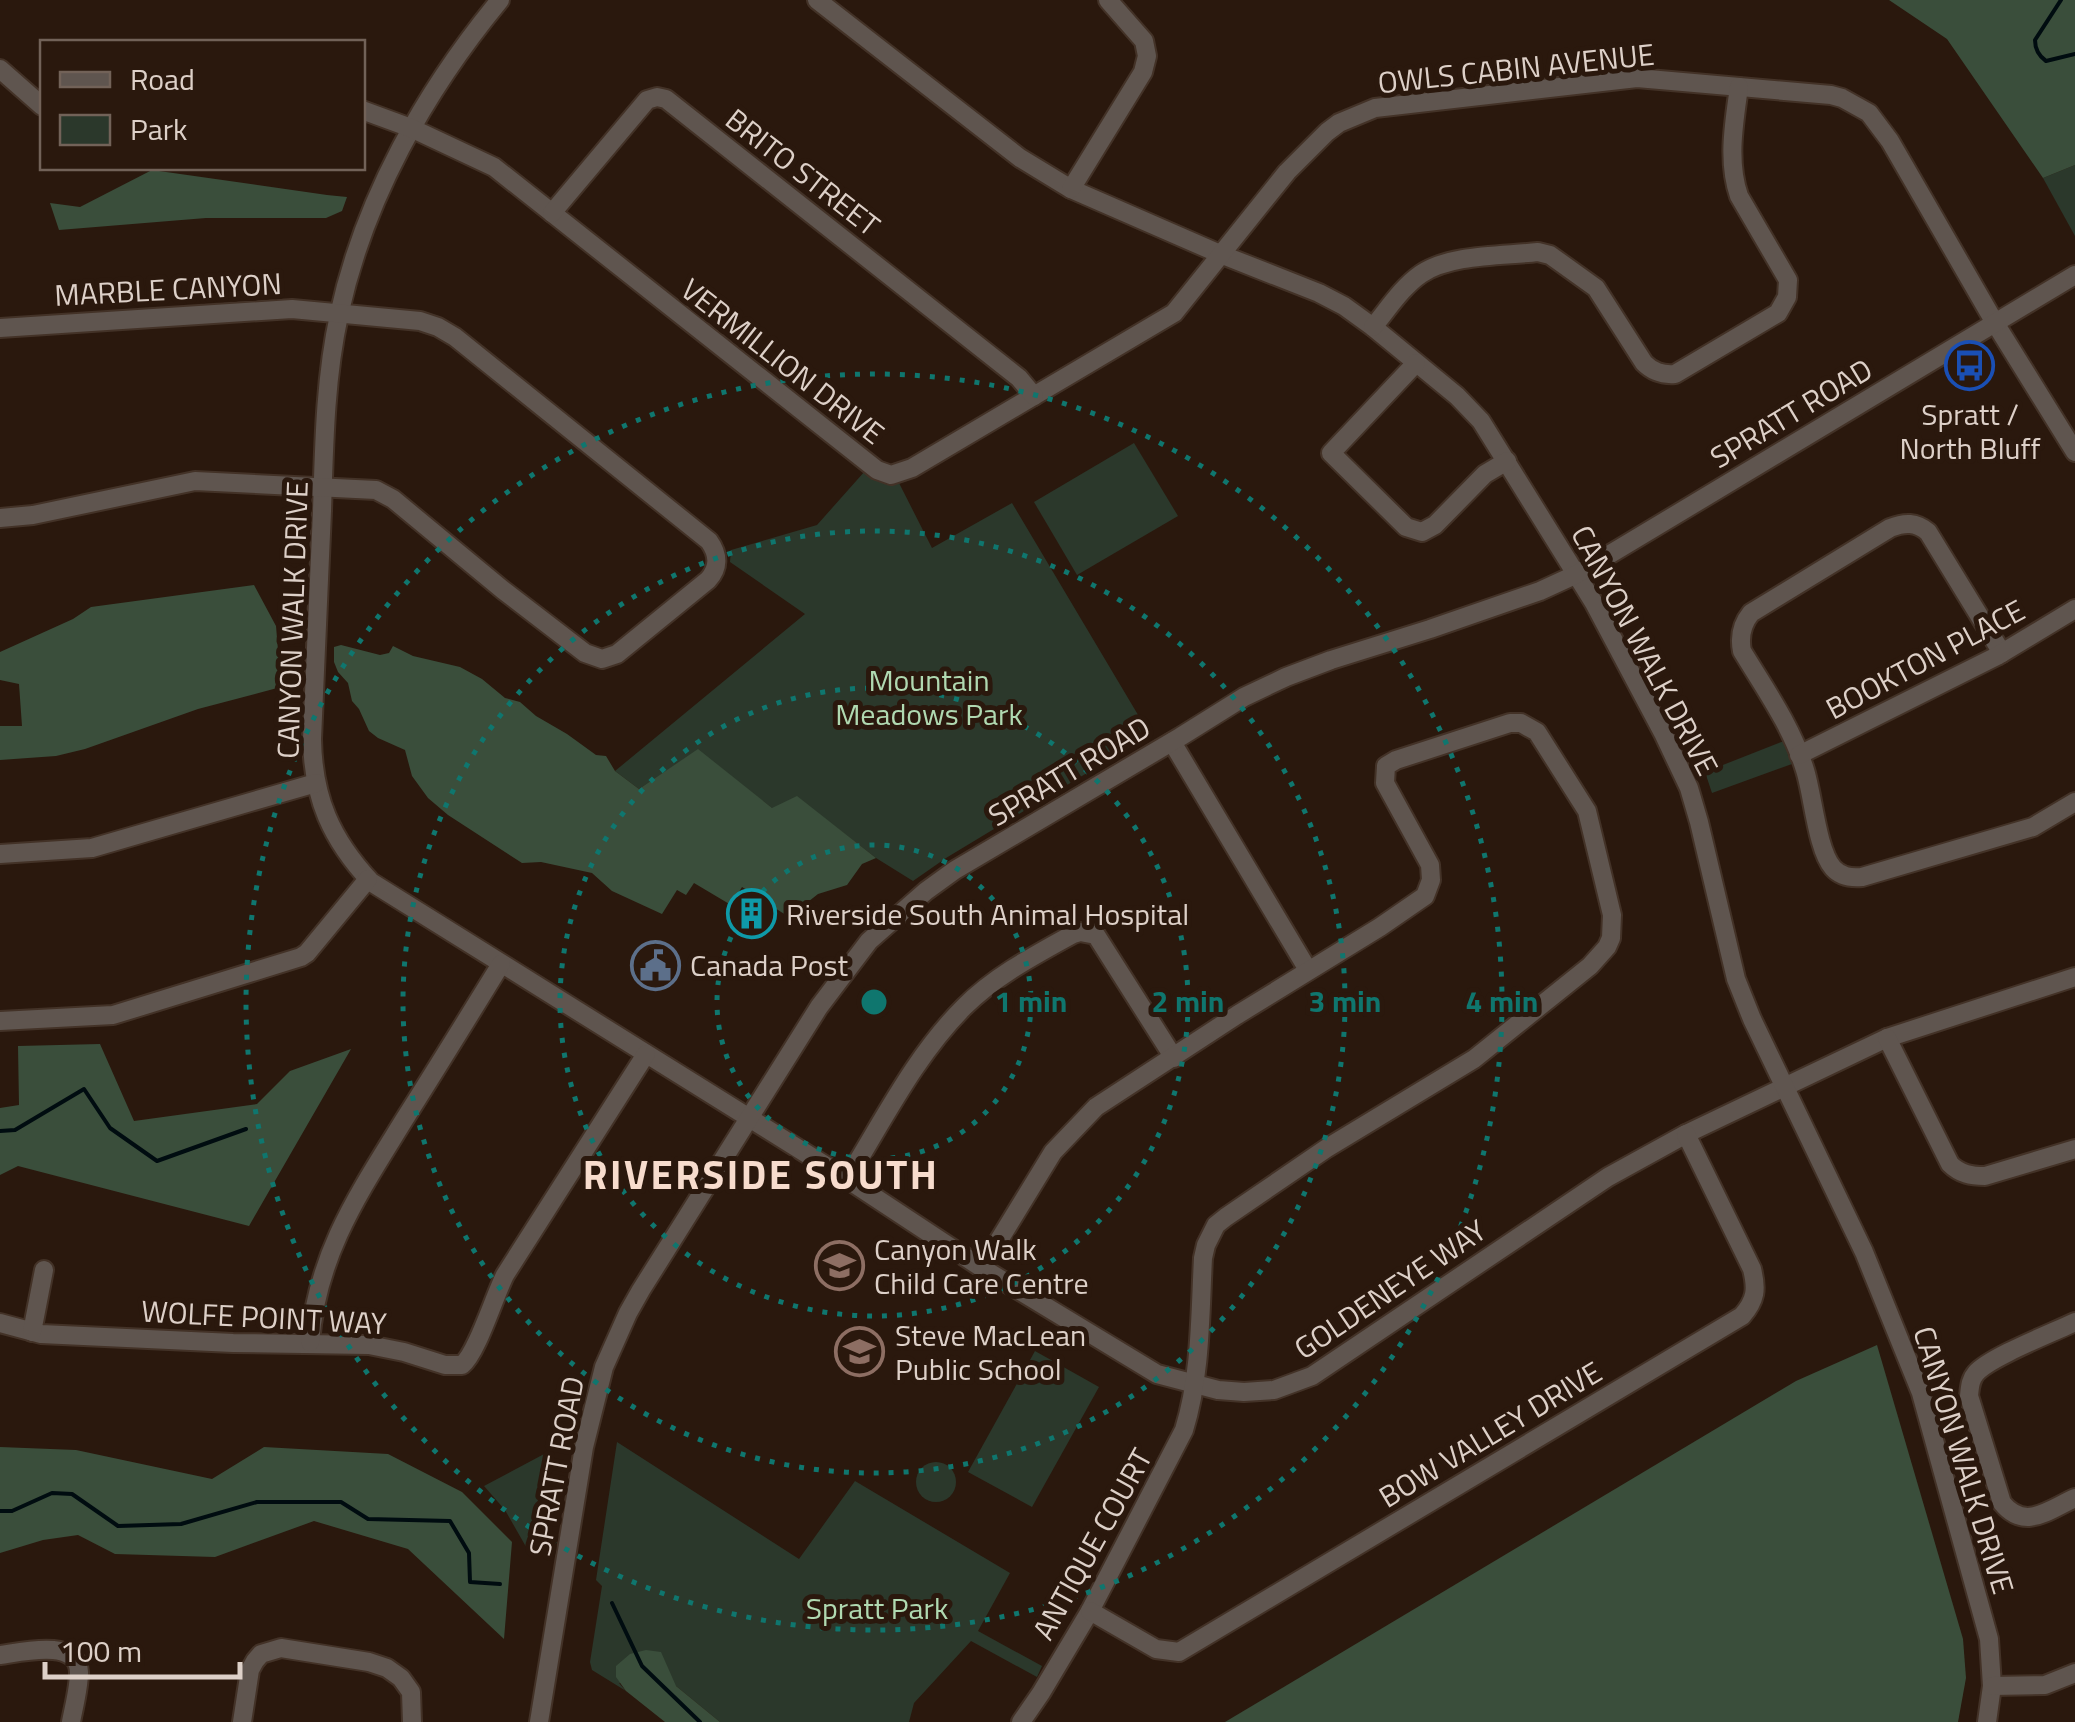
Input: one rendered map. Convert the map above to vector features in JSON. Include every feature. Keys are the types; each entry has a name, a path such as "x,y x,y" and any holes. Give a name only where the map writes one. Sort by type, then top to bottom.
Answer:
{"street":[{"name":"CANYON WALK DRIVE","path":"500,0 411,128 369,221 340,312 329,387 323,486 312,738 316,783 338,843 368,880 750,1119"},
{"name":"CANYON WALK DRIVE","path":"817,0 996,142 1071,189 1344,306 1473,411 1507,461 1577,574 1689,788 1736,980 1864,1252 1921,1393 1989,1639 1992,1686 1987,1722"},
{"path":"1071,189 1143,72 1147,56 1144,41 1108,0"},
{"path":"0,69 40,104"},
{"name":"OWLS CABIN AVENUE","path":"1220,254 1287,172 1326,132 1375,108 1637,78 1831,96 1868,113 1890,141 1995,323 2067,422 2075,452"},
{"path":"1373,327 1404,289 1432,268 1457,261 1538,252 1550,255 1596,288 1648,368 1665,374 1675,374 1778,313 1787,297 1788,280 1739,196 1732,169 1738,87"},
{"name":"BRITO STREET","path":"552,213 647,100 666,99 1019,378 1034,396"},
{"name":"VERMILLION DRIVE","path":"365,111 411,128 494,168 884,474 912,468 1174,313 1220,254"},
{"name":"SPRATT ROAD","path":"539,1722 584,1446 604,1367 628,1313 819,1007 869,941 895,916 955,870 1244,697 1286,677 1540,591 1577,574 2075,275"},
{"name":"MARBLE CANYON","path":"0,328 275,309 420,321 454,337 709,541 716,566 708,580 617,654 602,659 585,653 385,493 323,486"},
{"path":"1416,363 1330,453 1406,528 1422,532 1435,525 1485,474 1507,461"},
{"path":"0,518 32,515 195,480 323,486"},
{"path":"2002,654 1928,532 1908,523 1890,528 1751,613 1741,630 1742,651 1787,726 1805,768 1825,854 1836,872 1862,878 2033,827 2075,802"},
{"name":"BOOKTON PLACE","path":"1799,755 2002,654 2075,609"},
{"name":"ANTIQUE COURT","path":"1020,1722 1090,1611 1179,1441 1188,1416 1199,1348 1203,1258 1216,1225 1327,1148 1474,1059 1590,966 1607,947 1612,915 1587,811 1538,732 1510,722 1386,766 1385,783 1430,865 1430,888 1425,896 1380,927 1308,970"},
{"path":"982,1268 1053,1152 1096,1107 1308,970 1172,742"},
{"path":"0,854 92,848 316,783"},
{"path":"0,1022 113,1014 302,957 368,880"},
{"path":"846,1179 918,1064 958,1014 1023,962 1073,934 1090,933 1104,944 1174,1058"},
{"path":"310,1342 315,1296 354,1201 501,964"},
{"name":"GOLDENEYE WAY","path":"750,1119 1133,1361 1168,1378 1218,1390 1274,1390 1300,1382 1608,1176 1686,1134 1887,1038 2075,978"},
{"path":"1887,1038 1950,1164 1960,1172 1985,1176 2075,1149"},
{"name":"WOLFE POINT WAY","path":"0,1324 32,1332 234,1343 369,1345 445,1366 467,1361 505,1275 646,1054"},
{"name":"BOW VALLEY DRIVE","path":"1090,1611 1156,1649 1180,1652 1742,1316 1756,1294 1752,1269 1686,1134"},
{"path":"32,1332 44,1270"},
{"path":"2075,1322 1990,1362 1970,1381 1969,1396 2002,1503 2010,1512 2018,1518 2029,1518 2075,1498"},
{"path":"242,1722 255,1660 281,1648 387,1668 411,1692 412,1722"},
{"path":"0,1654 61,1650 74,1658 79,1676 71,1722"},
{"path":"1992,1686 2044,1684 2075,1673"}],"green space":[{"path":"1889,0 2075,0 2075,165 2043,178 1947,39"},
{"path":"2075,165 2075,236 2043,178"},
{"path":"152,170 347,197 342,211 326,218 206,218 59,230 50,203 80,207"},
{"path":"1134,443 1178,516 1077,575 1034,502"},
{"name":"Mountain Meadows Park","path":"865,471 881,482 899,483 932,548 1012,503 1150,735 913,881 876,858 797,797 773,809 698,750 639,789 615,771 805,614 730,562 731,550 817,525"},
{"path":"254,585 276,626 281,687 198,709 85,749 56,756 0,760 0,726 22,726 19,684 0,680 0,652 91,607"},
{"path":"341,645 380,655 389,653 393,646 413,656 460,667 505,698 520,702 596,755 606,756 615,771 639,789 698,749 772,808 797,796 876,858 862,864 847,885 818,894 789,917 742,887 731,905 694,883 686,895 677,890 662,914 612,891 592,873 541,862 522,863 428,798 412,776 405,750 369,731 334,662 334,647"},
{"path":"1784,741 1792,764 1712,793 1705,772"},
{"path":"100,1044 134,1121 257,1104 290,1071 351,1049 249,1226 18,1166 0,1175 0,1108 19,1105 18,1046"},
{"path":"1877,1345 1963,1639 1966,1678 1958,1722 1225,1722 1796,1381"},
{"path":"1035,1351 1099,1387 1032,1507 968,1472"},
{"name":"Spratt Park","path":"617,1442 799,1559 855,1481 1010,1573 978,1631 1042,1666 1037,1677 971,1641 914,1703 909,1722 720,1722 676,1686 619,1683 626,1691 592,1670 590,1662 602,1586 596,1580"},
{"path":"0,1447 76,1450 212,1479 264,1447 388,1454 462,1492 512,1542 504,1639 408,1549 314,1521 215,1557 115,1554 78,1535 0,1553"},
{"path":"546,1453 529,1552 505,1510 484,1486"},
{"path":"936,1462 950,1468 956,1482 950,1496 936,1502 922,1496 916,1482 922,1468"},
{"path":"661,1652 676,1686 720,1722 665,1722 626,1691 616,1677 616,1666 630,1654"}],"waterway":[{"path":"2061,0 2035,40 2036,46 2046,61 2075,54"},
{"path":"0,1131 15,1130 84,1089 110,1128 157,1161 246,1129"},
{"path":"0,1511 12,1511 52,1493 72,1494 118,1526 181,1524 257,1502 341,1502 368,1519 450,1521 469,1553 470,1582 500,1584"},
{"path":"612,1603 642,1666 700,1722"}],"place":[{"name":"Spratt / North Bluff","path":"1970,365"},
{"name":"Riverside South Animal Hospital","path":"751,914"},
{"name":"Canada Post","path":"655,965"},
{"name":"Canyon Walk Child Care Centre","path":"839,1266"},
{"name":"Steve MacLean Public School","path":"860,1352"}],"district":[{"name":"RIVERSIDE SOUTH","path":"761,1174"}]}
